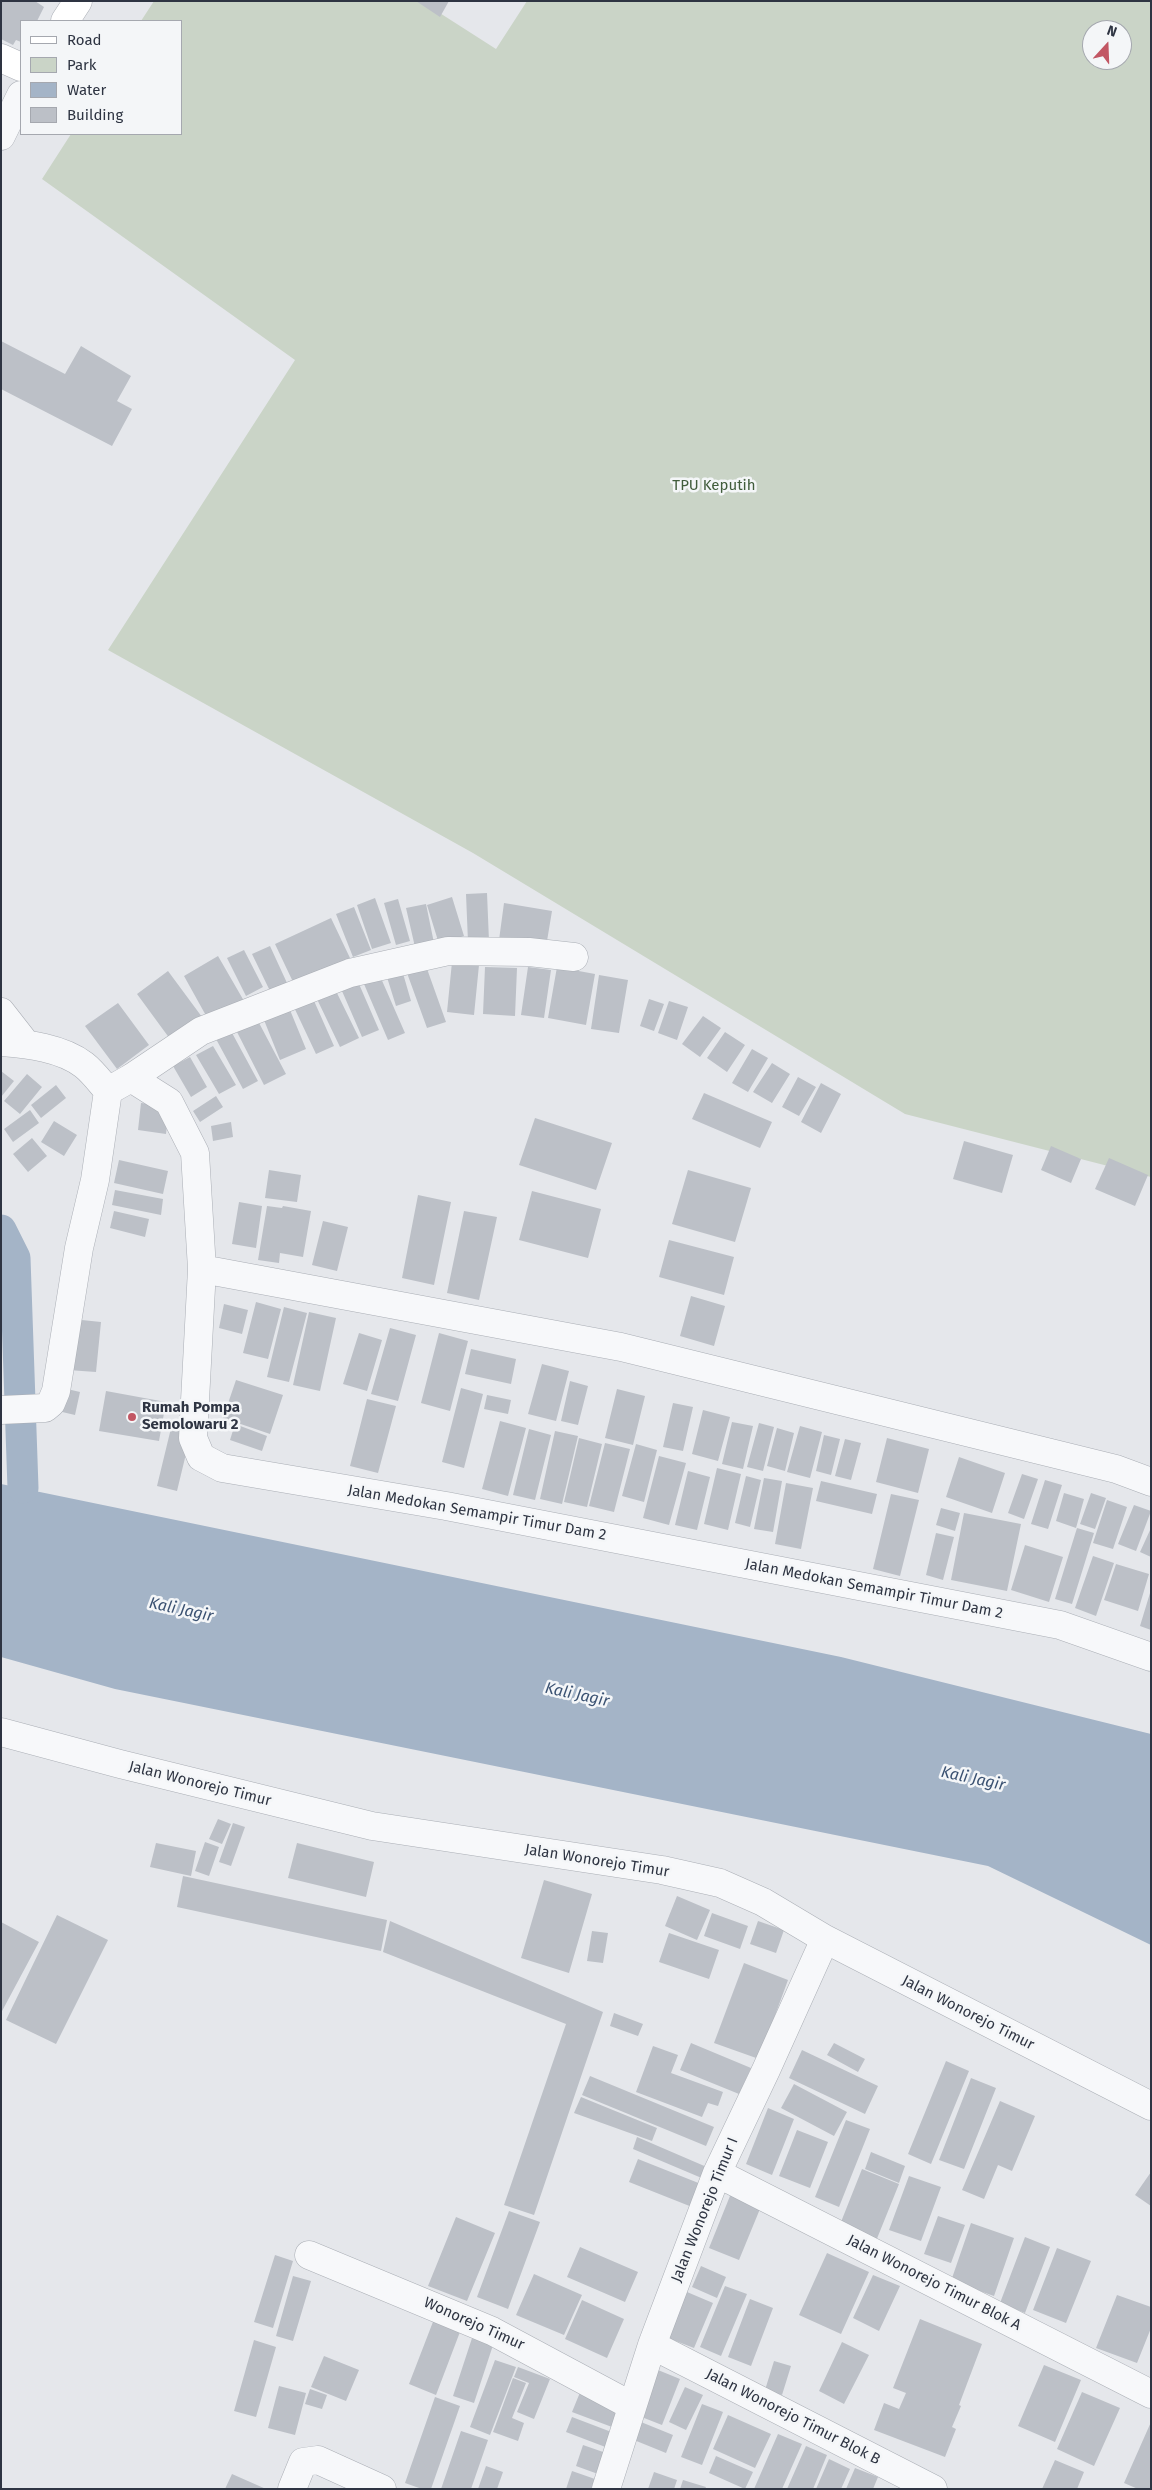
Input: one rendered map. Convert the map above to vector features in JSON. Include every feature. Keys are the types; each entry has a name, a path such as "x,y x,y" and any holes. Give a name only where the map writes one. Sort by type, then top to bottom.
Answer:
{"main road":[{"path":"66,20 78,1"},
{"path":"1,58 20,67"}],"street":[{"path":"1,136 20,97"},
{"path":"1,1410 45,1408 51,1403 56,1391 79,1248 120,1085 202,1031 350,972 448,951 529,952 574,957"},
{"path":"1,1012 13,1043"},
{"name":"Jalan Medokan Semampir Timur Dam 2","path":"13,1043 67,1056 120,1085 169,1102 195,1152 202,1269 193,1438 201,1457 222,1468 446,1506 1060,1625 1151,1657"},
{"path":"202,1269 621,1347 1116,1469 1151,1482"},
{"name":"Jalan Wonorejo Timur","path":"1,1732 149,1772 372,1826 662,1870 720,1883 763,1902 825,1939 1151,2106"},
{"name":"Jalan Wonorejo Timur I","path":"606,2489 652,2345 717,2173 825,1939"},
{"name":"Jalan Wonorejo Timur Blok A","path":"717,2173 1151,2394"},
{"name":"Wonorejo Timur","path":"309,2255 492,2331 632,2406"},
{"name":"Jalan Wonorejo Timur Blok B","path":"652,2345 933,2489"},
{"path":"292,2489 304,2462 318,2460 382,2489"}],"green space":[{"name":"TPU Keputih","path":"154,1 421,1 496,49 527,1 1151,1 1151,1177 905,1114 473,853 108,650 295,360 42,179 70,135 182,135 182,20 142,20"}],"water":[{"name":"Kali Jagir","path":"1,1484 841,1657 1151,1734 1151,1945 988,1866 115,1689 1,1657"}],"building":[{"path":"1,1 35,1 44,7 38,20 20,20 20,42 16,40 13,45 1,39"},
{"path":"416,1 449,1 440,17"},
{"path":"1,341 65,374 81,346 131,376 117,401 132,409 112,446 1,389"},
{"path":"487,893 489,941 468,942 466,894"},
{"path":"452,897 464,936 439,944 427,905"},
{"path":"375,898 391,943 372,949 357,905"},
{"path":"398,899 410,941 396,945 384,903"},
{"path":"504,903 552,911 546,947 499,940"},
{"path":"426,904 434,943 415,947 406,908"},
{"path":"354,907 371,950 353,957 336,914"},
{"path":"331,918 350,958 294,984 275,944"},
{"path":"270,946 287,983 270,991 252,954"},
{"path":"244,950 263,987 246,996 227,958"},
{"path":"218,956 244,1001 209,1021 184,976"},
{"path":"452,962 479,965 474,1015 447,1012"},
{"path":"426,966 446,1022 427,1028 407,973"},
{"path":"485,967 517,968 515,1016 483,1014"},
{"path":"528,967 551,970 544,1018 521,1015"},
{"path":"557,967 595,974 586,1025 548,1018"},
{"path":"402,970 411,1001 396,1006 386,974"},
{"path":"168,971 202,1017 170,1039 137,994"},
{"path":"599,975 628,980 619,1033 591,1029"},
{"path":"380,976 405,1033 388,1040 364,984"},
{"path":"359,984 379,1030 362,1037 342,991"},
{"path":"335,989 359,1038 340,1047 316,997"},
{"path":"311,994 334,1046 316,1054 292,1003"},
{"path":"649,999 664,1004 654,1031 640,1026"},
{"path":"669,1001 688,1007 677,1040 658,1033"},
{"path":"118,1003 149,1045 117,1069 85,1026"},
{"path":"290,1010 306,1049 280,1060 264,1020"},
{"path":"703,1016 721,1028 700,1057 682,1044"},
{"path":"258,1021 286,1074 264,1085 237,1032"},
{"path":"231,1031 258,1081 243,1089 216,1039"},
{"path":"725,1032 745,1045 727,1072 707,1058"},
{"path":"213,1046 236,1085 219,1094 196,1055"},
{"path":"752,1049 768,1058 748,1092 732,1083"},
{"path":"190,1057 207,1087 191,1097 173,1066"},
{"path":"772,1063 790,1074 772,1103 753,1092"},
{"path":"1,1071 14,1081 1,1097"},
{"path":"27,1074 42,1087 20,1114 4,1101"},
{"path":"798,1077 816,1087 799,1116 782,1107"},
{"path":"821,1083 841,1094 821,1133 801,1122"},
{"path":"56,1085 66,1098 41,1118 31,1105"},
{"path":"704,1093 772,1122 760,1148 692,1119"},
{"path":"216,1096 223,1107 200,1122 193,1111"},
{"path":"141,1103 169,1106 166,1134 138,1130"},
{"path":"30,1110 39,1123 13,1142 4,1129"},
{"path":"535,1118 612,1143 596,1190 519,1165"},
{"path":"54,1121 77,1135 64,1156 41,1142"},
{"path":"231,1122 233,1137 213,1141 211,1126"},
{"path":"32,1138 47,1156 28,1172 13,1154"},
{"path":"964,1141 1013,1155 1002,1193 953,1179"},
{"path":"1051,1146 1081,1159 1071,1183 1041,1170"},
{"path":"1109,1158 1148,1175 1135,1206 1095,1189"},
{"path":"119,1160 168,1171 163,1194 114,1183"},
{"path":"269,1170 301,1175 297,1202 265,1198"},
{"path":"688,1170 751,1188 735,1242 672,1224"},
{"path":"115,1190 163,1199 161,1215 112,1205"},
{"path":"532,1191 601,1209 588,1258 519,1240"},
{"path":"418,1195 451,1202 434,1285 402,1278"},
{"path":"239,1202 262,1206 256,1248 232,1244"},
{"path":"267,1206 282,1208 283,1206 311,1211 303,1257 280,1253 279,1263 258,1260"},
{"path":"114,1211 149,1219 145,1237 110,1228"},
{"path":"464,1211 497,1217 479,1300 447,1293"},
{"path":"323,1221 348,1227 337,1271 312,1265"},
{"path":"669,1240 734,1257 724,1295 659,1277"},
{"path":"691,1296 725,1306 714,1346 680,1336"},
{"path":"256,1302 281,1309 268,1359 243,1353"},
{"path":"224,1304 248,1310 242,1334 219,1328"},
{"path":"284,1307 307,1313 289,1382 267,1377"},
{"path":"309,1312 336,1318 320,1391 293,1385"},
{"path":"72,1319 101,1322 96,1372 68,1370"},
{"path":"390,1328 416,1335 398,1401 371,1394"},
{"path":"359,1333 382,1340 367,1391 343,1384"},
{"path":"439,1333 468,1341 450,1411 421,1403"},
{"path":"471,1349 516,1359 511,1384 465,1374"},
{"path":"542,1364 569,1371 556,1421 528,1414"},
{"path":"236,1380 283,1395 270,1434 223,1418"},
{"path":"570,1381 588,1386 578,1425 561,1421"},
{"path":"63,1388 80,1392 75,1415 58,1411"},
{"path":"461,1388 483,1394 464,1468 442,1462"},
{"path":"617,1389 645,1396 633,1445 605,1438"},
{"name":"Rumah Pompa Semolowaru 2","path":"106,1391 166,1402 159,1441 99,1431"},
{"path":"487,1395 511,1400 508,1414 484,1409"},
{"path":"367,1399 396,1406 378,1473 350,1466"},
{"path":"673,1403 693,1407 683,1451 663,1447"},
{"path":"703,1410 730,1417 718,1461 692,1454"},
{"path":"500,1421 526,1428 508,1496 482,1489"},
{"path":"732,1422 753,1426 743,1469 722,1464"},
{"path":"759,1423 774,1427 763,1471 747,1467"},
{"path":"172,1424 192,1429 177,1491 157,1486"},
{"path":"235,1424 267,1436 262,1451 230,1440"},
{"path":"800,1426 822,1432 810,1478 787,1472"},
{"path":"777,1428 794,1433 785,1471 767,1466"},
{"path":"529,1429 551,1435 535,1500 513,1495"},
{"path":"555,1431 578,1436 562,1504 540,1499"},
{"path":"824,1435 840,1439 831,1475 816,1471"},
{"path":"579,1438 602,1444 587,1507 564,1502"},
{"path":"887,1438 929,1449 918,1493 876,1482"},
{"path":"845,1439 861,1443 851,1480 835,1476"},
{"path":"605,1443 630,1449 614,1512 589,1506"},
{"path":"636,1444 657,1450 644,1502 622,1496"},
{"path":"659,1456 686,1463 669,1525 643,1518"},
{"path":"959,1457 1005,1473 992,1513 946,1497"},
{"path":"717,1468 741,1474 728,1530 704,1524"},
{"path":"688,1471 710,1477 697,1530 675,1525"},
{"path":"1022,1474 1038,1479 1024,1519 1008,1513"},
{"path":"746,1476 761,1480 750,1527 735,1523"},
{"path":"764,1478 782,1481 773,1532 754,1529"},
{"path":"1045,1480 1062,1485 1048,1529 1031,1524"},
{"path":"821,1481 877,1494 872,1514 816,1501"},
{"path":"786,1483 813,1488 801,1549 775,1544"},
{"path":"1064,1493 1084,1499 1076,1528 1056,1521"},
{"path":"1091,1493 1106,1498 1095,1529 1080,1524"},
{"path":"891,1494 919,1500 900,1576 873,1569"},
{"path":"1107,1500 1127,1507 1113,1549 1093,1543"},
{"path":"1134,1505 1151,1511 1136,1551 1118,1544"},
{"path":"941,1508 960,1513 955,1531 936,1525"},
{"path":"964,1513 1021,1524 1007,1591 951,1580"},
{"path":"1077,1528 1094,1533 1072,1604 1055,1599"},
{"path":"1151,1528 1151,1557 1140,1552"},
{"path":"936,1533 954,1537 943,1580 926,1575"},
{"path":"1025,1545 1063,1557 1049,1602 1011,1590"},
{"path":"1093,1556 1114,1563 1096,1616 1075,1608"},
{"path":"1116,1564 1149,1574 1138,1611 1104,1600"},
{"path":"1151,1593 1151,1630 1140,1626"},
{"path":"218,1819 231,1824 222,1844 209,1839"},
{"path":"233,1823 245,1827 231,1866 219,1862"},
{"path":"205,1842 219,1847 209,1876 195,1871"},
{"path":"156,1843 196,1851 191,1876 150,1867"},
{"path":"297,1843 374,1862 366,1897 288,1878"},
{"path":"183,1876 387,1920 381,1951 177,1907"},
{"path":"544,1880 592,1894 569,1973 521,1958"},
{"path":"677,1896 710,1910 697,1940 665,1926"},
{"path":"712,1913 748,1926 740,1949 704,1936"},
{"path":"57,1915 108,1940 56,2044 6,2020"},
{"path":"390,1921 603,2012 534,2215 504,2205 566,2024 383,1952"},
{"path":"758,1921 784,1930 776,1953 750,1944"},
{"path":"1,1922 39,1942 1,2013"},
{"path":"592,1931 608,1933 603,1963 587,1961"},
{"path":"669,1933 719,1950 709,1979 659,1962"},
{"path":"744,1963 788,1980 759,2059 714,2043"},
{"path":"614,2013 643,2024 638,2036 610,2026"},
{"path":"691,2043 751,2068 739,2094 680,2070"},
{"path":"834,2043 865,2059 858,2072 827,2055"},
{"path":"653,2046 678,2055 671,2073 723,2092 718,2106 708,2103 702,2117 636,2092"},
{"path":"802,2050 878,2086 865,2114 789,2078"},
{"path":"946,2061 969,2071 931,2164 908,2154"},
{"path":"590,2076 714,2127 706,2146 582,2095"},
{"path":"971,2078 996,2088 964,2169 939,2160"},
{"path":"794,2084 847,2112 834,2136 781,2108"},
{"path":"581,2097 657,2128 652,2141 574,2113"},
{"path":"1000,2101 1035,2116 1012,2171 998,2165 984,2199 962,2190"},
{"path":"768,2108 794,2119 772,2175 746,2164"},
{"path":"846,2120 870,2129 839,2207 815,2197"},
{"path":"797,2130 828,2142 810,2188 779,2176"},
{"path":"637,2137 709,2168 704,2179 633,2149"},
{"path":"871,2152 905,2166 899,2183 865,2169"},
{"path":"638,2159 701,2184 692,2207 629,2182"},
{"path":"862,2169 899,2184 876,2241 839,2227"},
{"path":"1151,2172 1151,2206 1135,2195"},
{"path":"909,2176 941,2187 921,2241 889,2230"},
{"path":"732,2191 762,2204 739,2260 709,2248"},
{"path":"509,2211 540,2222 508,2309 477,2297"},
{"path":"938,2216 965,2225 951,2263 924,2254"},
{"path":"456,2217 495,2233 467,2301 428,2286"},
{"path":"971,2223 1014,2238 994,2296 951,2281"},
{"path":"1025,2237 1050,2247 1025,2313 1000,2303"},
{"path":"580,2247 638,2272 625,2302 567,2277"},
{"path":"1057,2248 1091,2261 1066,2323 1033,2310"},
{"path":"827,2253 869,2272 841,2334 799,2315"},
{"path":"275,2255 293,2261 273,2328 254,2322"},
{"path":"701,2266 726,2277 717,2298 692,2287"},
{"path":"534,2274 582,2295 564,2335 516,2315"},
{"path":"873,2275 900,2286 879,2331 853,2318"},
{"path":"293,2276 311,2281 293,2341 276,2336"},
{"path":"725,2286 747,2294 721,2356 700,2347"},
{"path":"687,2292 713,2303 694,2348 668,2338"},
{"path":"1117,2295 1151,2307 1151,2328 1137,2363 1096,2348"},
{"path":"750,2299 773,2308 751,2366 728,2357"},
{"path":"582,2300 624,2319 607,2358 565,2339"},
{"path":"436,2314 463,2324 436,2395 409,2384"},
{"path":"920,2319 982,2344 959,2405 961,2406 952,2427 956,2429 945,2457 874,2430 884,2403 899,2409 906,2393 893,2388"},
{"path":"475,2329 496,2336 474,2403 453,2396"},
{"path":"254,2340 276,2347 256,2417 234,2411"},
{"path":"842,2342 869,2355 844,2404 819,2391"},
{"path":"324,2356 359,2370 346,2401 311,2387"},
{"path":"495,2360 516,2367 490,2435 470,2427"},
{"path":"774,2361 791,2366 782,2395 765,2390"},
{"path":"1044,2365 1081,2380 1055,2442 1018,2426"},
{"path":"518,2367 550,2379 534,2419 517,2412 529,2383 514,2377"},
{"path":"658,2370 680,2379 662,2425 639,2416"},
{"path":"513,2378 526,2383 512,2418 524,2423 518,2441 493,2432"},
{"path":"279,2386 306,2393 295,2435 268,2428"},
{"path":"685,2387 703,2395 686,2430 669,2422"},
{"path":"310,2389 327,2395 322,2409 305,2404"},
{"path":"581,2390 621,2406 612,2427 572,2412"},
{"path":"1082,2392 1120,2408 1094,2466 1057,2449"},
{"path":"435,2397 460,2406 431,2489 422,2489 405,2483"},
{"path":"702,2404 723,2412 702,2465 681,2457"},
{"path":"728,2415 771,2434 755,2468 713,2449"},
{"path":"572,2417 614,2433 608,2448 566,2432"},
{"path":"641,2422 673,2435 666,2453 634,2440"},
{"path":"1151,2422 1151,2489 1138,2489 1124,2483"},
{"path":"461,2431 488,2440 471,2489 441,2489"},
{"path":"778,2434 802,2444 782,2489 754,2489"},
{"path":"583,2445 606,2453 598,2474 576,2466"},
{"path":"806,2446 827,2455 813,2489 787,2489"},
{"path":"716,2456 753,2472 745,2489 709,2473"},
{"path":"829,2459 850,2469 841,2489 816,2489"},
{"path":"1055,2460 1084,2472 1077,2489 1042,2489"},
{"path":"486,2466 503,2472 497,2489 478,2489"},
{"path":"855,2468 878,2477 873,2489 846,2489"},
{"path":"572,2471 595,2479 591,2489 566,2489"},
{"path":"654,2472 677,2480 674,2489 648,2489"},
{"path":"232,2474 266,2489 225,2489"},
{"path":"683,2480 706,2487 705,2489 680,2489"}],"waterway":[{"path":"1,1230 15,1258 23,1488"}],"place":[{"name":"Rumah Pompa Semolowaru 2","path":"132,1417"}]}
